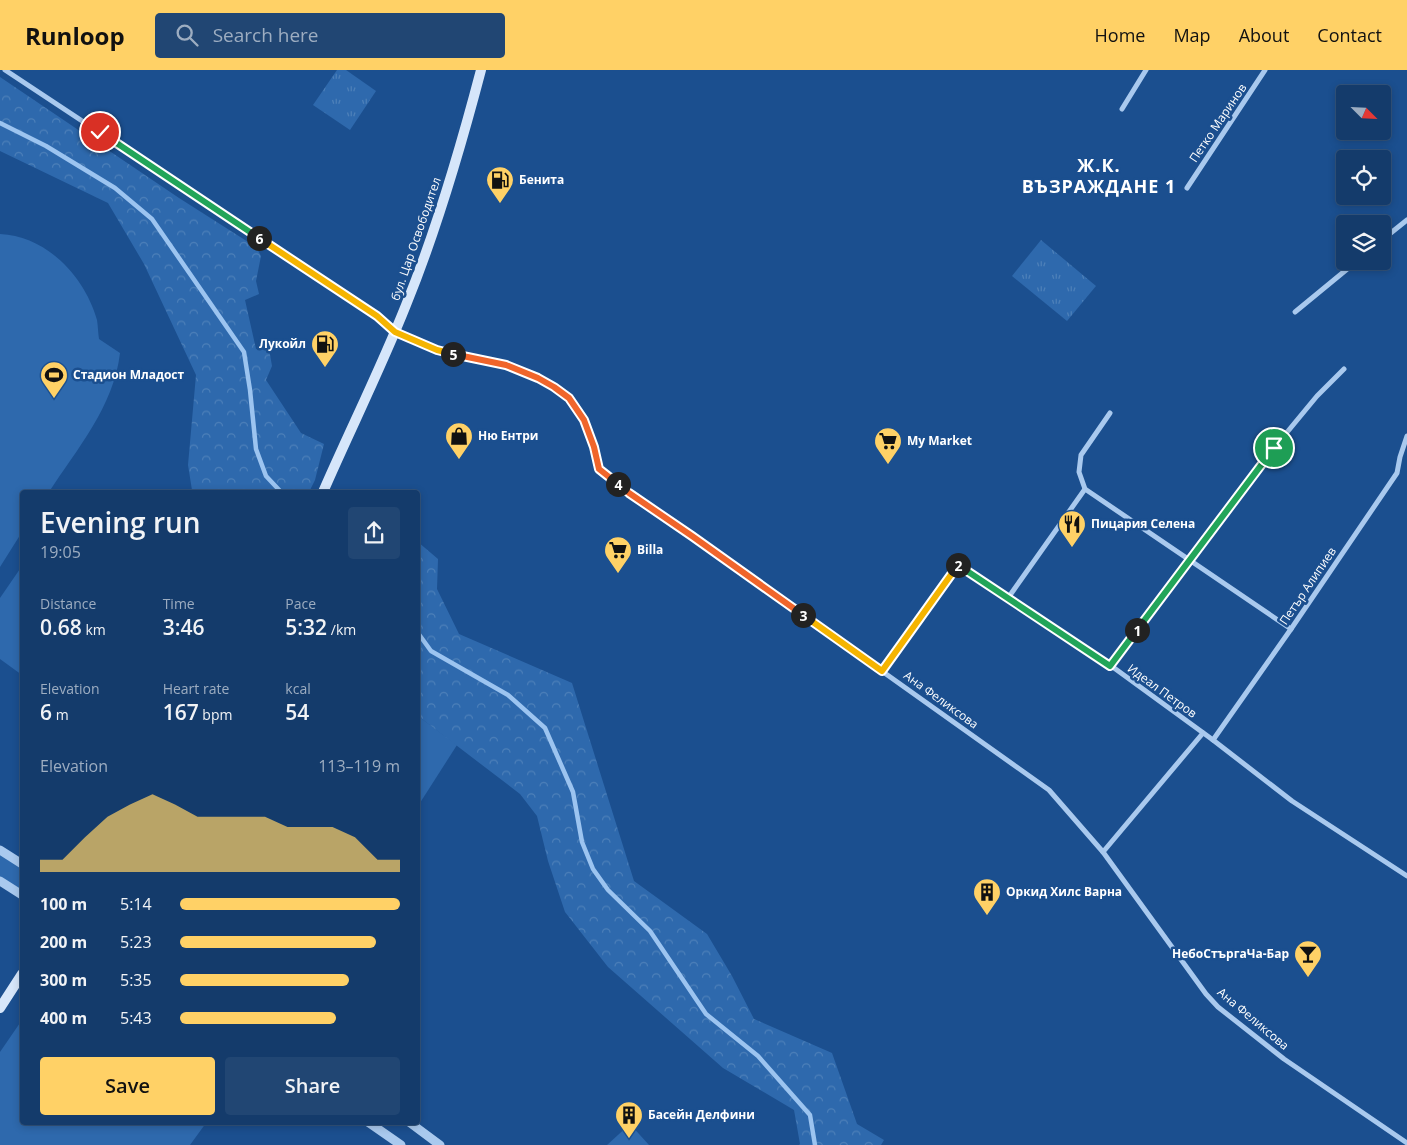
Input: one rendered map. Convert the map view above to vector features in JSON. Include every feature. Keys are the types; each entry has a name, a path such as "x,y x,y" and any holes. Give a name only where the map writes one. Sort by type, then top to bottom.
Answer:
{"main road":[{"name":"бул. Цар Освободител","path":"324,490 395,332 439,217 461,146 481,70"},
{"path":"0,1008 20,977"}],"street":[{"name":"Ана Феликсова","path":"5,70 377,316 395,332 437,350 506,365 538,378 569,398 584,420 594,447 599,469 629,493 1049,790 1103,852 1206,994 1218,1007 1284,1059 1407,1143"},
{"path":"1122,109 1146,70"},
{"name":"Петко Маринов","path":"1187,188 1265,70"},
{"path":"1391,233 1407,220"},
{"path":"1295,312 1346,270"},
{"path":"1110,666 1274,448 1317,396 1344,369"},
{"path":"1110,413 1081,455 1079,472 1085,489 1291,629"},
{"name":"Петър Алипиев","path":"1213,740 1397,472 1407,436"},
{"path":"1008,598 1085,489"},
{"name":"Идеал Петров","path":"882,671 958,564 1110,666 1213,740 1292,801 1407,876"},
{"path":"1103,852 1202,733"},
{"path":"0,850 20,863"},
{"path":"0,881 20,895"},
{"path":"372,1125 400,1145"},
{"path":"413,1125 440,1145"}],"green space":[{"path":"337,70 346,70 376,91 350,130 313,105"},
{"path":"0,77 179,198 256,247 261,256 256,281 259,294 245,300 256,349 269,349 272,366 266,380 301,433 324,444 315,480 310,490 192,490 188,465 196,375 144,264 108,203 0,151"},
{"name":"Стадион Младост","path":"0,234 33,242 62,262 73,274 91,304 97,320 99,339 120,353 110,391 102,409 93,426 50,490 20,490 20,535 0,567"},
{"path":"1041,240 1096,286 1067,321 1012,276"},
{"path":"420,544 438,559 437,589 459,634 572,683 634,881 707,934 732,976 754,1019 832,1053 857,1124 884,1140 881,1145 799,1145 794,1110 723,1068 608,967 565,912 548,861 537,816 520,794 420,718"},
{"path":"20,569 20,674 0,659 0,598"},
{"path":"420,717 457,745 420,803"},
{"path":"0,850 20,863 20,894 0,881"},
{"path":"20,1023 20,1125 205,1125 190,1145 0,1145 0,1052"},
{"path":"630,1124 649,1145 607,1145"}],"waterway":[{"path":"0,123 46,146 115,188 152,219 244,352 256,449 266,476 279,490"},
{"path":"420,636 431,651 508,695 545,728 573,792 582,842 593,869 608,890 650,931 706,1014 758,1056 810,1115 815,1145"}],"place":[{"name":"Бенита","path":"500,204"},
{"name":"Лукойл","path":"325,368"},
{"name":"Стадион Младост","path":"54,399"},
{"name":"Ню Ентри","path":"459,460"},
{"name":"My Market","path":"888,465"},
{"name":"Пицария Селена","path":"1072,548"},
{"name":"Billa","path":"618,574"},
{"name":"Оркид Хилс Варна","path":"987,916"},
{"name":"НебоСтъргаЧа-Бар","path":"1308,978"},
{"name":"Басейн Делфини","path":"629,1139"}],"district":[{"name":"Ж.К. ВЪЗРАЖДАНЕ 1","path":"1099,176"}],"route":[{"path":"100,132 377,316 395,332 437,350 506,365 538,378 554,387 569,398 584,420 594,447 599,469 629,493 882,671 958,564 1110,666 1274,448"}]}
